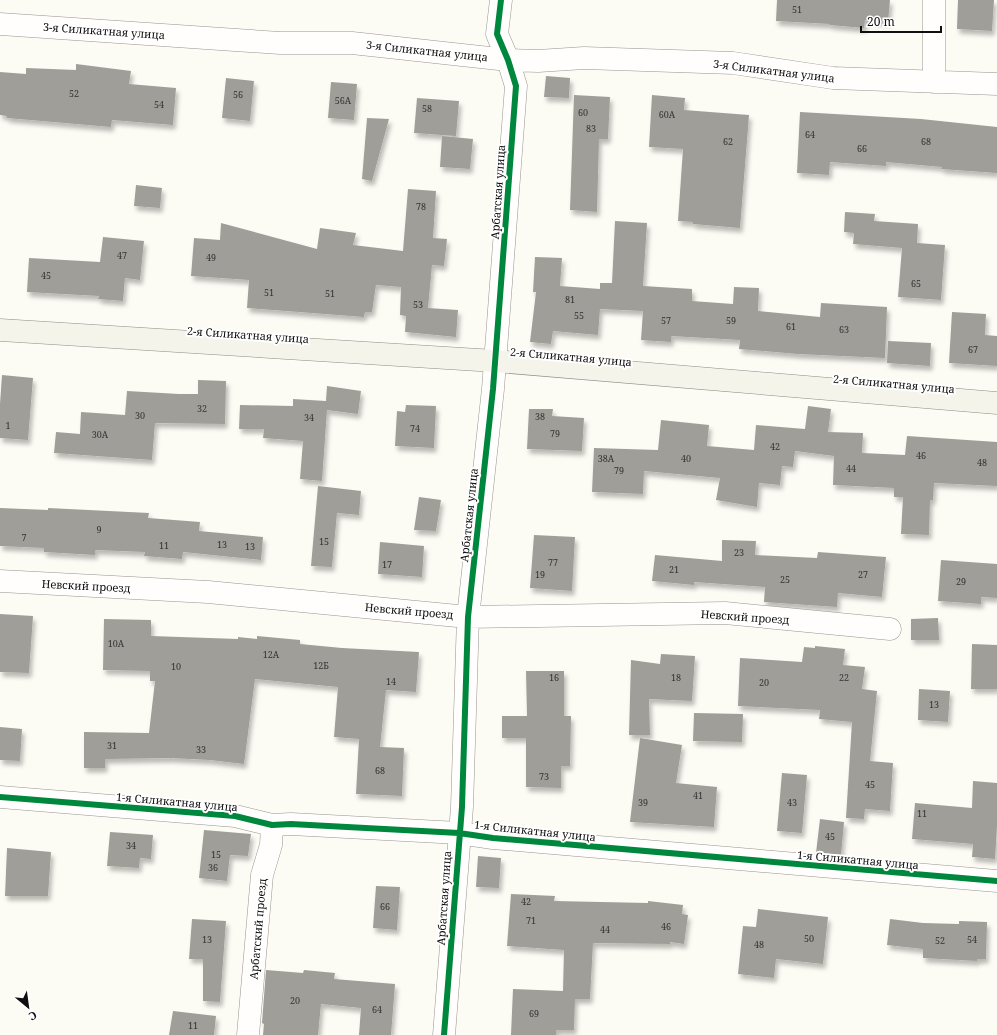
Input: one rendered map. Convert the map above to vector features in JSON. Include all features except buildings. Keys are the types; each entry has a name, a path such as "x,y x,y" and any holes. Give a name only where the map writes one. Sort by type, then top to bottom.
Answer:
{"street":[{"name":"Арбатская улица","path":"444,1035 462,808 468,616 495,361 516,86 508,60 497,34 501,0"},
{"path":"934,0 934,82"},
{"name":"3-я Силикатная улица","path":"0,24 280,44 352,43 508,60 538,61 584,58 733,63 833,78 997,84"},
{"name":"2-я Силикатная улица","path":"0,330 495,361 997,403"},
{"name":"Невский проезд","path":"0,581 208,592 468,616 725,613 890,629"},
{"name":"1-я Силикатная улица","path":"0,797 235,816 272,825 291,824 459,833 493,838 997,881"},
{"name":"Арбатский проезд","path":"248,1035 262,875 271,845 272,825"}],"cycle path":[{"path":"444,1035 462,807 468,617 493,389 516,86 508,60 497,34 501,0"},
{"path":"0,797 235,816 272,825 291,824 459,833 493,838 997,881"}]}
